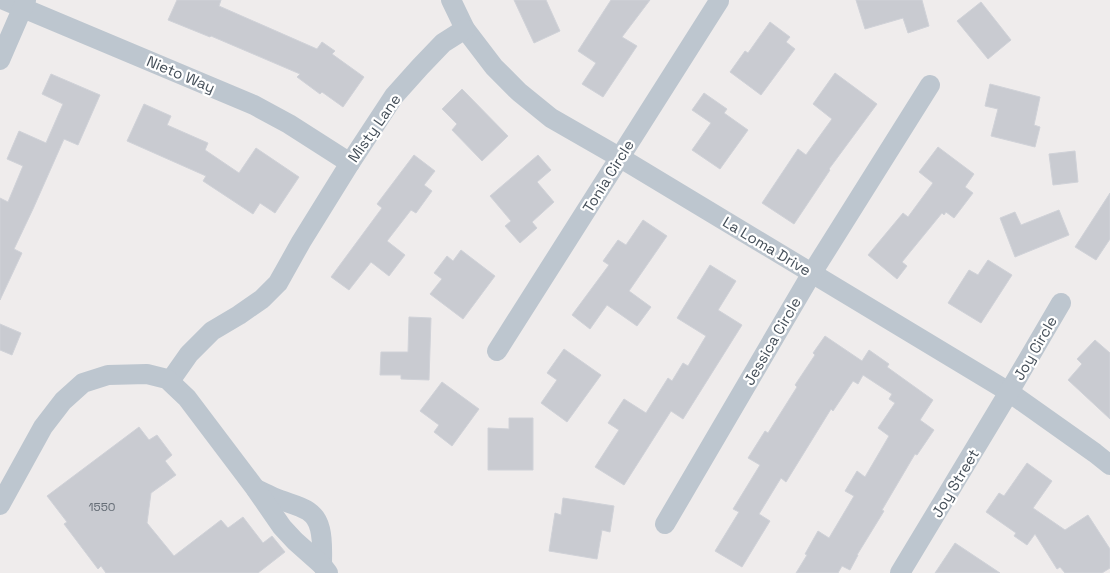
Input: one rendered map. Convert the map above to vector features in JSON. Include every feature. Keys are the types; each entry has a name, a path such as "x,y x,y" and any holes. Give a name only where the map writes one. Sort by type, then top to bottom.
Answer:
{"street":[{"name":"La Loma Drive","path":"451,0 465,29 494,67 525,97 551,118 620,157 1009,392 1095,453 1110,466"},
{"name":"Tonia Circle","path":"497,352 718,1"},
{"path":"0,60 17,3"},
{"name":"Nieto Way","path":"17,3 254,104 350,163"},
{"name":"Misty Lane","path":"170,381 189,354 212,331 262,299 278,283 350,163 394,96 443,43 465,29"},
{"name":"Jessica Circle","path":"665,524 812,273 930,85"},
{"name":"Joy Circle","path":"1009,392 1061,303"},
{"path":"0,505 43,427 63,401 82,383 108,374 147,374 168,379 187,398 282,527 325,569"},
{"name":"Joy Street","path":"900,573 1009,392"},
{"path":"254,488 279,500 303,507 314,515 320,526 325,569"}],"building":[{"path":"177,0 221,0 219,6 317,49 322,42 335,51 332,54 364,77 343,107 322,92 320,94 297,77 300,74 168,20"},
{"path":"514,0 546,0 560,31 534,43"},
{"path":"611,0 650,0 622,37 637,46 603,97 582,84 596,63 578,51"},
{"path":"856,0 922,0 929,26 908,33 903,18 865,29"},
{"path":"981,2 1011,40 988,59 957,21"},
{"path":"770,22 790,37 786,42 795,49 761,95 730,72 745,51 748,53"},
{"path":"835,73 877,104 829,169 794,224 762,203 798,149 806,155 832,119 813,104"},
{"path":"51,74 100,95 78,145 64,139 14,249 22,253 0,300 0,198 8,202 23,166 7,159 19,131 46,143 63,104 42,94"},
{"path":"990,84 1040,97 1034,125 1040,127 1035,147 991,136 998,109 985,106"},
{"path":"462,89 508,136 482,161 452,130 457,124 442,109"},
{"path":"704,93 727,109 724,113 748,130 720,169 692,150 711,123 692,110"},
{"path":"144,104 171,116 167,125 208,143 205,150 239,173 256,148 299,177 275,213 260,203 253,214 203,181 206,176 127,141"},
{"path":"938,147 974,174 965,187 973,193 954,218 946,212 944,215 942,213 902,262 907,266 897,279 868,255 903,213 908,217 933,183 919,172"},
{"path":"1075,151 1078,182 1053,185 1049,154"},
{"path":"414,155 435,171 424,185 432,191 416,213 411,210 387,241 405,255 389,276 371,262 349,290 331,277 382,208 377,204"},
{"path":"538,155 551,170 537,182 554,202 532,222 537,228 520,243 505,226 511,221 490,196"},
{"path":"1110,193 1110,239 1096,260 1075,247"},
{"path":"1059,210 1069,235 1015,257 1000,218 1015,212 1021,225"},
{"path":"643,220 667,236 629,291 651,307 637,326 607,305 590,329 572,315 609,265 603,261 618,240 626,245"},
{"path":"461,250 495,276 463,319 430,294 442,279 434,273 447,256 453,261"},
{"path":"988,260 1012,275 981,323 948,303 969,270 978,275"},
{"path":"710,265 736,281 718,310 742,325 683,419 671,411 624,485 595,467 619,430 608,423 624,399 646,413 668,378 672,381 683,363 688,366 706,336 677,318"},
{"path":"409,317 431,318 429,380 401,379 401,375 380,375 381,352 408,352"},
{"path":"0,324 21,333 12,355 0,350"},
{"path":"825,336 862,361 869,350 889,364 887,367 933,400 920,420 934,430 917,455 915,454 850,570 842,566 838,573 796,573 818,531 829,538 854,496 845,491 857,471 865,477 889,436 878,428 895,403 889,399 892,394 863,375 858,384 853,381 833,411 831,409 786,482 781,478 759,514 770,521 742,567 715,551 739,512 733,509 760,465 748,458 765,431 768,433 797,387 795,385 815,355 813,353"},
{"path":"1095,340 1110,353 1110,419 1068,380 1082,364 1077,359"},
{"path":"564,349 601,375 567,422 541,403 557,380 547,373"},
{"path":"442,382 479,409 452,446 434,432 439,425 420,411"},
{"path":"509,418 533,418 533,470 488,470 488,428 509,429"},
{"path":"139,427 149,440 157,435 172,455 165,461 176,475 151,493 147,523 174,556 221,520 228,528 243,517 263,543 272,536 285,552 258,573 106,573 101,566 98,569 64,524 67,522 47,496"},
{"path":"1027,463 1052,481 1033,508 1065,530 1088,515 1110,549 1110,568 1102,573 1065,573 1060,567 1057,569 1035,534 1027,545 1014,536 1016,533 986,512 999,493 1004,496"},
{"path":"563,498 614,506 610,532 602,530 597,559 549,551 555,513 561,515"},
{"path":"955,543 1000,573 935,573"}]}
